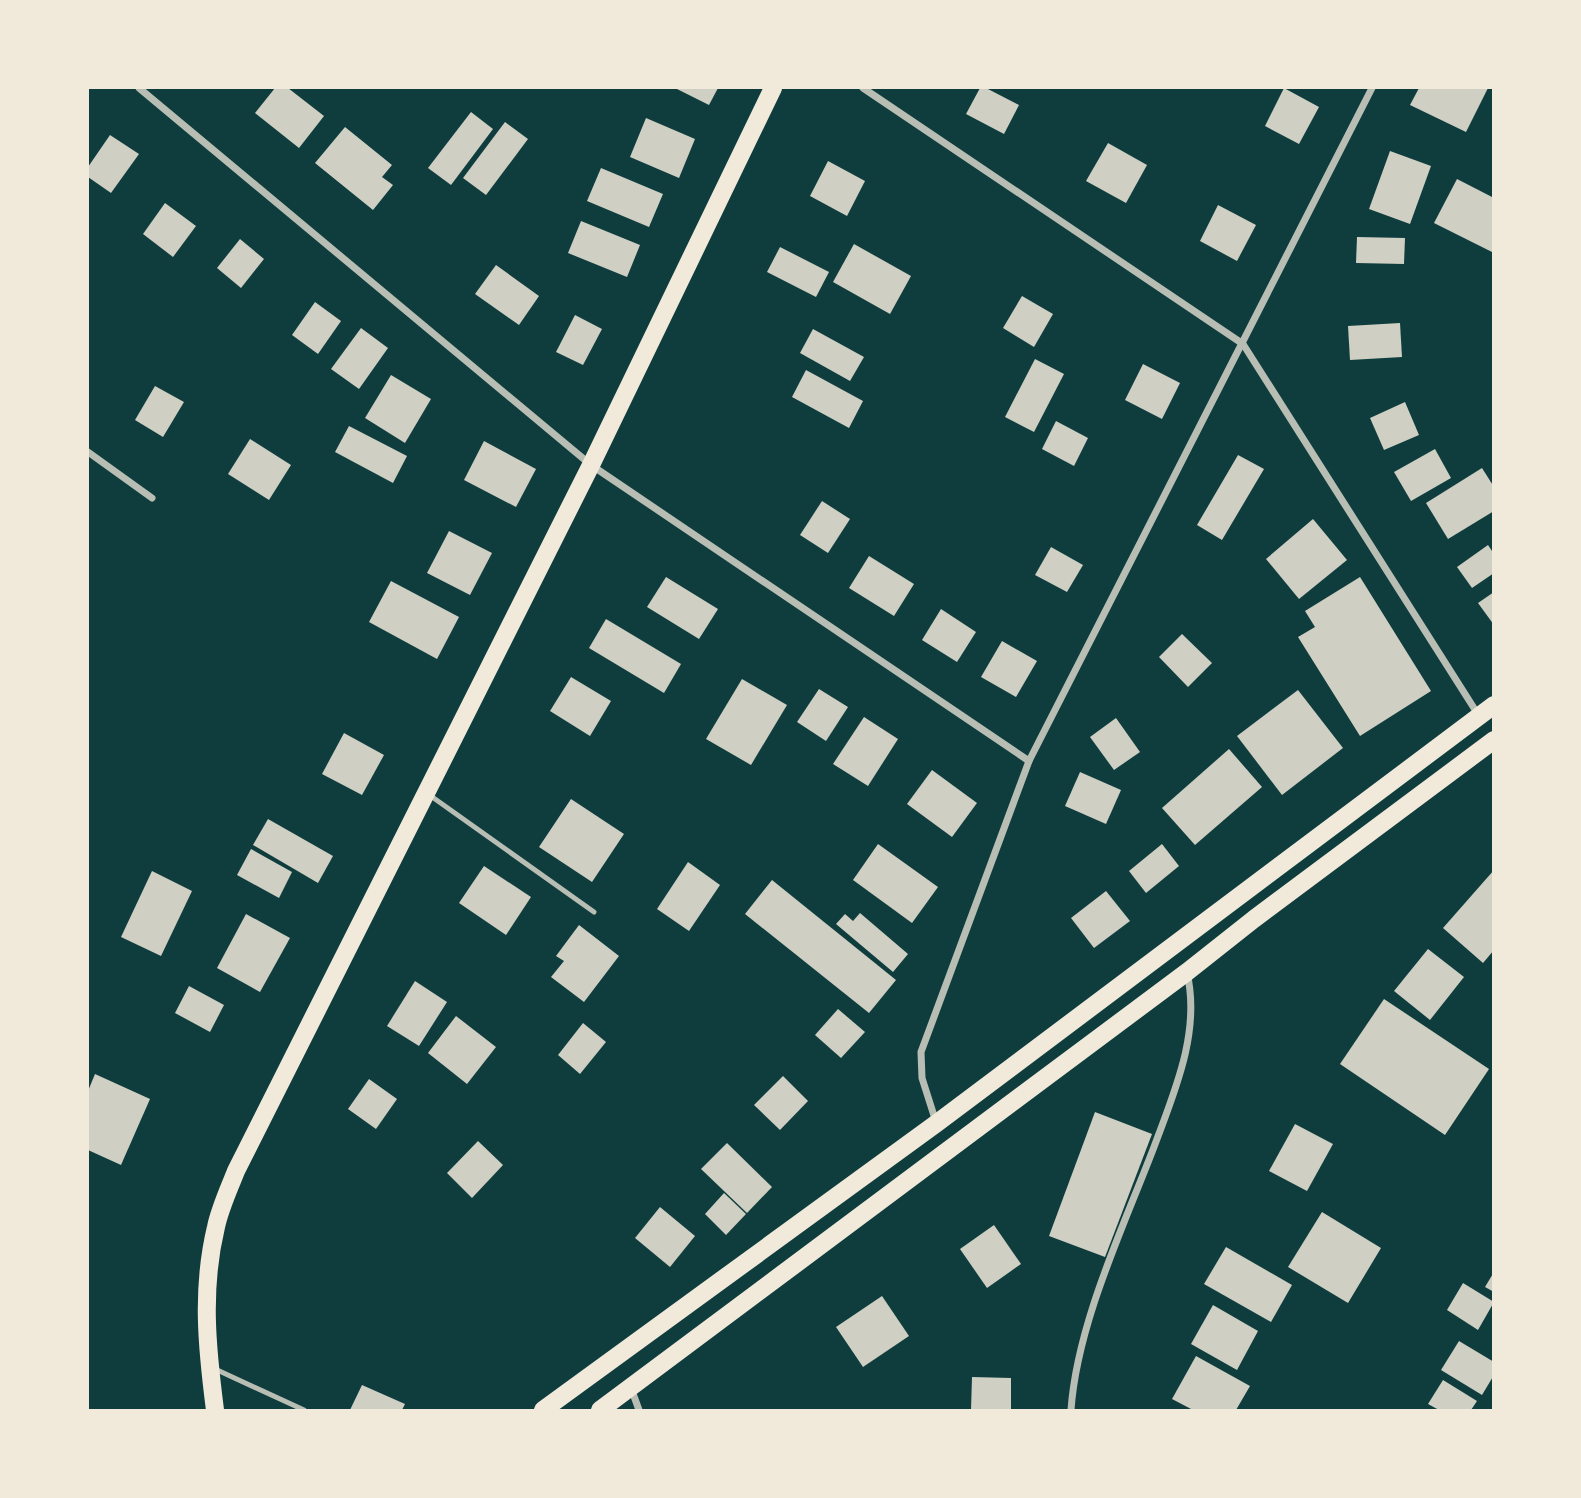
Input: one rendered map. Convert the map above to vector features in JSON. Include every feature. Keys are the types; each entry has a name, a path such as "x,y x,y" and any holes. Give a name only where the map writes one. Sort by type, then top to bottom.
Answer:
{"main road":[{"path":"215,1410 205,1318 207,1274 216,1225 236,1171 591,465 773,88"},
{"path":"542,1410 937,1123 1486,711"},
{"path":"600,1410 1493,740"}],"street":[{"path":"139,88 591,465 1029,761"},
{"path":"863,88 1243,344 1486,711"},
{"path":"937,1123 922,1078 921,1052 1029,761 1372,88"},
{"path":"88,452 152,498"},
{"path":"1071,1410 1087,1323 1177,1085 1192,1018 1192,994 1187,972"},
{"path":"631,1387 639,1410"}],"lane":[{"path":"426,793 594,912"},
{"path":"209,1366 304,1410"}],"building":[{"path":"275,88 288,88 324,116 299,148 255,113"},
{"path":"675,88 718,88 709,105"},
{"path":"980,88 986,88 1019,105 1004,134 966,114"},
{"path":"1284,88 1319,107 1299,144 1265,126"},
{"path":"1419,88 1488,88 1466,132 1410,105"},
{"path":"471,112 493,129 451,185 428,168"},
{"path":"646,118 695,139 679,178 630,157"},
{"path":"505,122 528,139 486,195 463,178"},
{"path":"345,127 392,165 382,177 393,185 373,210 315,163"},
{"path":"110,135 139,154 111,193 88,177 88,167"},
{"path":"1108,143 1147,165 1126,203 1086,181"},
{"path":"1390,151 1431,166 1410,224 1369,209"},
{"path":"828,161 865,181 847,216 810,196"},
{"path":"601,168 663,194 649,227 587,201"},
{"path":"1457,179 1494,198 1494,253 1434,223"},
{"path":"165,203 196,226 173,257 143,234"},
{"path":"1218,205 1256,225 1237,261 1200,241"},
{"path":"581,221 640,245 627,277 568,253"},
{"path":"1357,237 1405,238 1404,264 1356,263"},
{"path":"240,239 264,259 241,288 217,268"},
{"path":"854,244 911,276 890,314 833,282"},
{"path":"780,247 829,272 816,297 767,272"},
{"path":"496,265 539,296 519,325 475,294"},
{"path":"1022,296 1053,314 1034,347 1003,328"},
{"path":"315,302 341,321 318,354 292,335"},
{"path":"575,315 602,329 583,365 556,352"},
{"path":"1400,323 1402,357 1350,360 1348,326"},
{"path":"361,328 388,348 359,389 331,369"},
{"path":"813,329 864,357 850,381 800,353"},
{"path":"1035,359 1064,374 1034,432 1005,417"},
{"path":"1143,364 1180,383 1162,419 1125,400"},
{"path":"806,370 863,401 849,428 792,397"},
{"path":"391,375 431,399 405,443 365,418"},
{"path":"155,386 184,402 163,437 135,420"},
{"path":"1405,402 1419,435 1384,450 1370,418"},
{"path":"1056,421 1088,438 1074,466 1042,449"},
{"path":"349,426 407,456 393,483 335,452"},
{"path":"250,439 291,465 269,500 228,474"},
{"path":"484,441 536,469 516,507 464,480"},
{"path":"1435,449 1451,478 1411,501 1394,472"},
{"path":"1238,455 1264,469 1222,540 1197,525"},
{"path":"1482,468 1494,487 1494,511 1448,539 1426,503"},
{"path":"822,501 850,519 828,553 800,535"},
{"path":"1313,519 1347,560 1299,599 1266,559"},
{"path":"449,531 492,553 470,595 427,573"},
{"path":"1488,545 1494,554 1494,573 1472,588 1457,567"},
{"path":"1051,547 1083,565 1067,592 1035,575"},
{"path":"869,556 914,584 894,616 849,588"},
{"path":"666,577 718,609 699,639 647,607"},
{"path":"1360,577 1431,691 1360,736 1298,637 1315,627 1305,611"},
{"path":"391,581 459,617 437,659 369,622"},
{"path":"1494,592 1494,625 1478,603"},
{"path":"941,609 976,632 957,662 922,640"},
{"path":"606,619 681,664 664,693 589,648"},
{"path":"1182,634 1212,663 1188,687 1159,657"},
{"path":"1002,641 1037,661 1016,697 981,677"},
{"path":"571,677 611,701 590,736 550,711"},
{"path":"742,679 787,705 751,765 706,739"},
{"path":"819,689 848,707 826,741 797,722"},
{"path":"1298,690 1343,748 1282,795 1237,736"},
{"path":"864,717 898,739 868,786 833,764"},
{"path":"1116,718 1140,752 1114,770 1090,737"},
{"path":"344,733 384,755 362,795 322,774"},
{"path":"1229,749 1262,787 1195,845 1162,808"},
{"path":"932,770 977,803 952,837 907,804"},
{"path":"1080,772 1121,790 1106,824 1065,806"},
{"path":"571,799 624,834 592,882 539,847"},
{"path":"268,819 333,856 318,883 253,845"},
{"path":"878,844 938,887 912,923 853,880"},
{"path":"1162,844 1179,866 1146,893 1129,871"},
{"path":"251,849 292,872 279,898 237,875"},
{"path":"688,862 720,885 689,931 657,909"},
{"path":"484,866 531,897 506,935 459,903"},
{"path":"1494,870 1494,950 1483,963 1443,928"},
{"path":"152,871 192,891 161,956 121,937"},
{"path":"772,880 896,980 869,1013 745,914"},
{"path":"1106,891 1130,921 1094,948 1071,918"},
{"path":"860,913 908,954 893,972 836,924 845,914 853,921"},
{"path":"246,914 290,938 260,992 217,968"},
{"path":"579,925 619,956 584,1002 551,977 564,961 556,956"},
{"path":"1428,949 1464,977 1430,1020 1394,991"},
{"path":"415,981 447,1002 419,1046 387,1026"},
{"path":"189,986 224,1005 210,1032 175,1013"},
{"path":"1384,999 1489,1069 1445,1135 1340,1064"},
{"path":"838,1009 865,1032 841,1058 815,1035"},
{"path":"456,1016 496,1047 467,1084 428,1053"},
{"path":"583,1023 606,1042 580,1074 558,1055"},
{"path":"95,1074 150,1099 121,1165 88,1150 88,1091"},
{"path":"783,1076 808,1101 780,1130 754,1105"},
{"path":"369,1079 397,1099 376,1129 348,1109"},
{"path":"1095,1112 1152,1134 1105,1257 1049,1236"},
{"path":"1295,1124 1333,1144 1307,1191 1269,1171"},
{"path":"478,1141 503,1165 472,1198 447,1173"},
{"path":"727,1143 772,1187 747,1213 701,1169"},
{"path":"724,1193 746,1214 726,1235 705,1214"},
{"path":"660,1207 695,1236 670,1267 635,1238"},
{"path":"1322,1212 1381,1248 1348,1303 1288,1267"},
{"path":"994,1225 1021,1264 987,1288 960,1249"},
{"path":"1226,1247 1292,1285 1271,1322 1204,1284"},
{"path":"1494,1272 1494,1292 1485,1287"},
{"path":"1463,1283 1494,1302 1478,1330 1447,1310"},
{"path":"882,1296 909,1336 863,1367 836,1327"},
{"path":"1213,1305 1258,1331 1237,1370 1191,1344"},
{"path":"1459,1341 1494,1362 1494,1375 1482,1395 1441,1370"},
{"path":"1196,1356 1250,1386 1236,1410 1193,1410 1172,1399"},
{"path":"972,1377 1011,1378 1011,1410 971,1410"},
{"path":"1443,1380 1477,1401 1471,1410 1439,1410 1428,1404"},
{"path":"362,1385 405,1404 402,1410 350,1410"}]}
